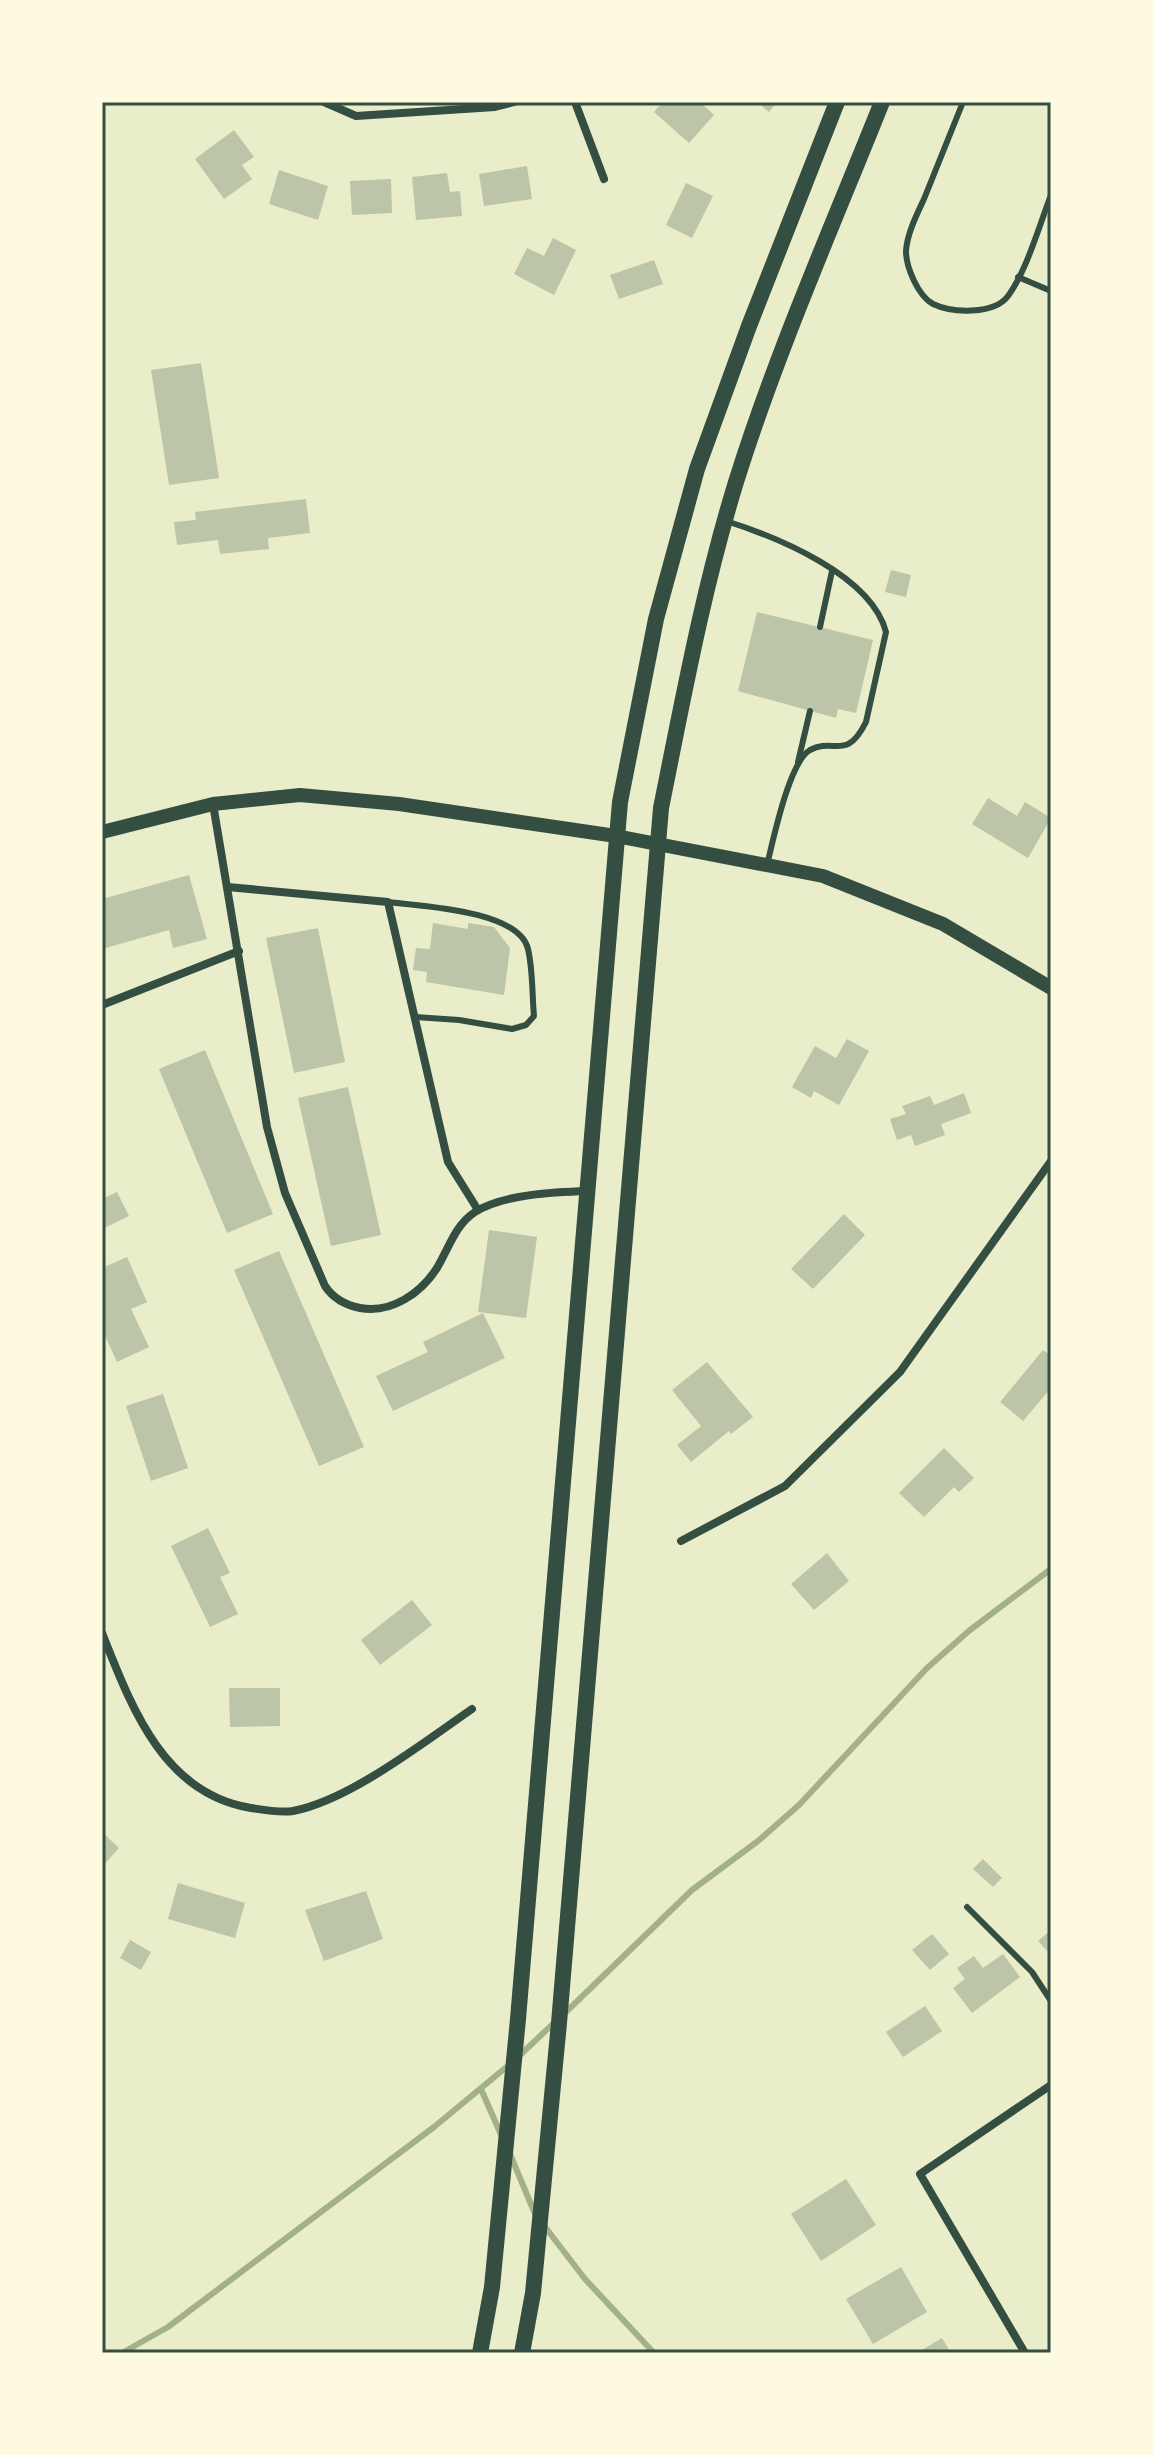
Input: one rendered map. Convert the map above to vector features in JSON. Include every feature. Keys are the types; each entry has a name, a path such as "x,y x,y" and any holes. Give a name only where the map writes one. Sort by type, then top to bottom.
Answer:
{"main road":[{"path":"480,2353 492,2287 518,2019 620,802 656,619 697,469 837,102"},
{"path":"522,2353 533,2293 559,2023 661,810 697,629 737,481 787,340 882,102"}],"street":[{"path":"324,102 356,116 495,107 514,102"},
{"path":"575,102 604,179"},
{"path":"102,832 213,804 300,795 399,804 616,836 823,876 943,924 1051,988"},
{"path":"213,804 267,1127 285,1193 331,1295 354,1307 371,1310 398,1303 422,1287 436,1270 457,1229 478,1210 535,1193 589,1191"},
{"path":"228,887 388,902 448,1162 478,1210"},
{"path":"102,1005 239,951"},
{"path":"681,1541 785,1486 900,1372 1051,1161"},
{"path":"102,1633 144,1727 172,1766 195,1788 236,1806 293,1811 323,1800 364,1781 472,1709"},
{"path":"1025,2353 920,2174 1051,2085"}],"lane":[{"path":"963,102 906,250 920,291 930,303 947,308 992,307 1006,299 1051,195"},
{"path":"1018,277 1051,291"},
{"path":"726,521 768,535 815,557 866,598 883,619 886,632 884,646 866,722 859,735 848,745 807,751 796,769"},
{"path":"820,627 832,571"},
{"path":"767,865 810,711"},
{"path":"388,902 474,913 506,924 528,945 534,1016 526,1025 512,1029 459,1020 415,1017"},
{"path":"967,1907 1032,1972 1051,2001"}],"building":[{"path":"663,102 700,102 714,115 689,143 654,112"},
{"path":"757,102 777,102 769,112"},
{"path":"234,130 254,157 242,165 252,179 224,199 195,159"},
{"path":"527,166 532,199 484,206 479,174"},
{"path":"279,170 328,186 318,220 269,204"},
{"path":"447,173 450,192 460,191 462,216 416,220 412,177"},
{"path":"391,179 392,213 352,215 350,181"},
{"path":"686,183 713,196 692,238 666,225"},
{"path":"553,238 576,250 554,295 514,274 527,248 544,256"},
{"path":"654,260 663,284 619,299 610,275"},
{"path":"201,363 219,478 169,485 151,370"},
{"path":"306,499 310,533 268,538 269,549 220,554 218,540 177,545 174,522 196,520 195,512"},
{"path":"891,570 911,575 906,597 885,592"},
{"path":"757,612 873,640 856,713 838,709 836,718 738,691"},
{"path":"988,798 1017,816 1025,802 1051,818 1028,858 972,824"},
{"path":"189,875 207,939 173,948 169,930 102,949 102,899"},
{"path":"433,923 468,929 468,923 494,927 510,948 504,995 426,982 427,972 413,970 416,948 430,949"},
{"path":"318,928 345,1062 294,1073 266,938"},
{"path":"847,1039 869,1051 839,1105 814,1091 811,1098 792,1087 815,1046 836,1058"},
{"path":"205,1050 273,1214 227,1233 159,1069"},
{"path":"348,1087 381,1235 331,1246 298,1098"},
{"path":"964,1093 971,1113 941,1124 945,1135 915,1146 911,1135 897,1140 890,1119 906,1114 902,1106 930,1096 934,1105"},
{"path":"117,1192 129,1216 102,1229 102,1199"},
{"path":"844,1214 865,1235 813,1289 791,1269"},
{"path":"489,1230 537,1237 526,1318 478,1312"},
{"path":"279,1251 364,1447 319,1466 234,1270"},
{"path":"127,1257 147,1302 131,1309 149,1347 117,1362 102,1329 102,1268"},
{"path":"483,1313 505,1358 393,1411 376,1376 428,1352 423,1342"},
{"path":"1043,1350 1051,1356 1051,1388 1023,1421 1000,1402"},
{"path":"707,1362 753,1417 731,1434 729,1431 691,1462 677,1445 701,1426 672,1390"},
{"path":"163,1394 188,1468 151,1481 126,1406"},
{"path":"944,1448 974,1478 959,1492 954,1487 924,1517 899,1493"},
{"path":"208,1528 230,1573 220,1577 238,1614 210,1627 171,1546"},
{"path":"827,1553 849,1581 814,1610 791,1584"},
{"path":"412,1600 432,1625 380,1665 361,1640"},
{"path":"229,1688 280,1688 280,1726 230,1727"},
{"path":"102,1832 119,1848 102,1867"},
{"path":"983,1859 1002,1878 993,1887 973,1869"},
{"path":"178,1883 245,1903 235,1938 168,1919"},
{"path":"366,1891 383,1939 324,1961 305,1910"},
{"path":"1051,1930 1051,1955 1038,1941"},
{"path":"932,1934 949,1954 930,1970 912,1950"},
{"path":"130,1940 151,1952 141,1970 120,1958"},
{"path":"1003,1954 1020,1977 972,2013 953,1988 965,1979 957,1968 974,1956 983,1968"},
{"path":"925,2006 942,2031 903,2057 886,2032"},
{"path":"846,2179 876,2225 821,2261 791,2214"},
{"path":"901,2267 927,2312 873,2344 846,2299"},
{"path":"942,2338 951,2353 917,2353"}],"waterway":[{"path":"565,2013 692,1890 758,1841 799,1805 927,1668 970,1630 1051,1569"},
{"path":"518,2057 556,2021"},
{"path":"122,2353 168,2327 434,2127 510,2064"},
{"path":"481,2089 502,2137"},
{"path":"510,2154 535,2214"},
{"path":"542,2223 585,2279 654,2353"}]}
